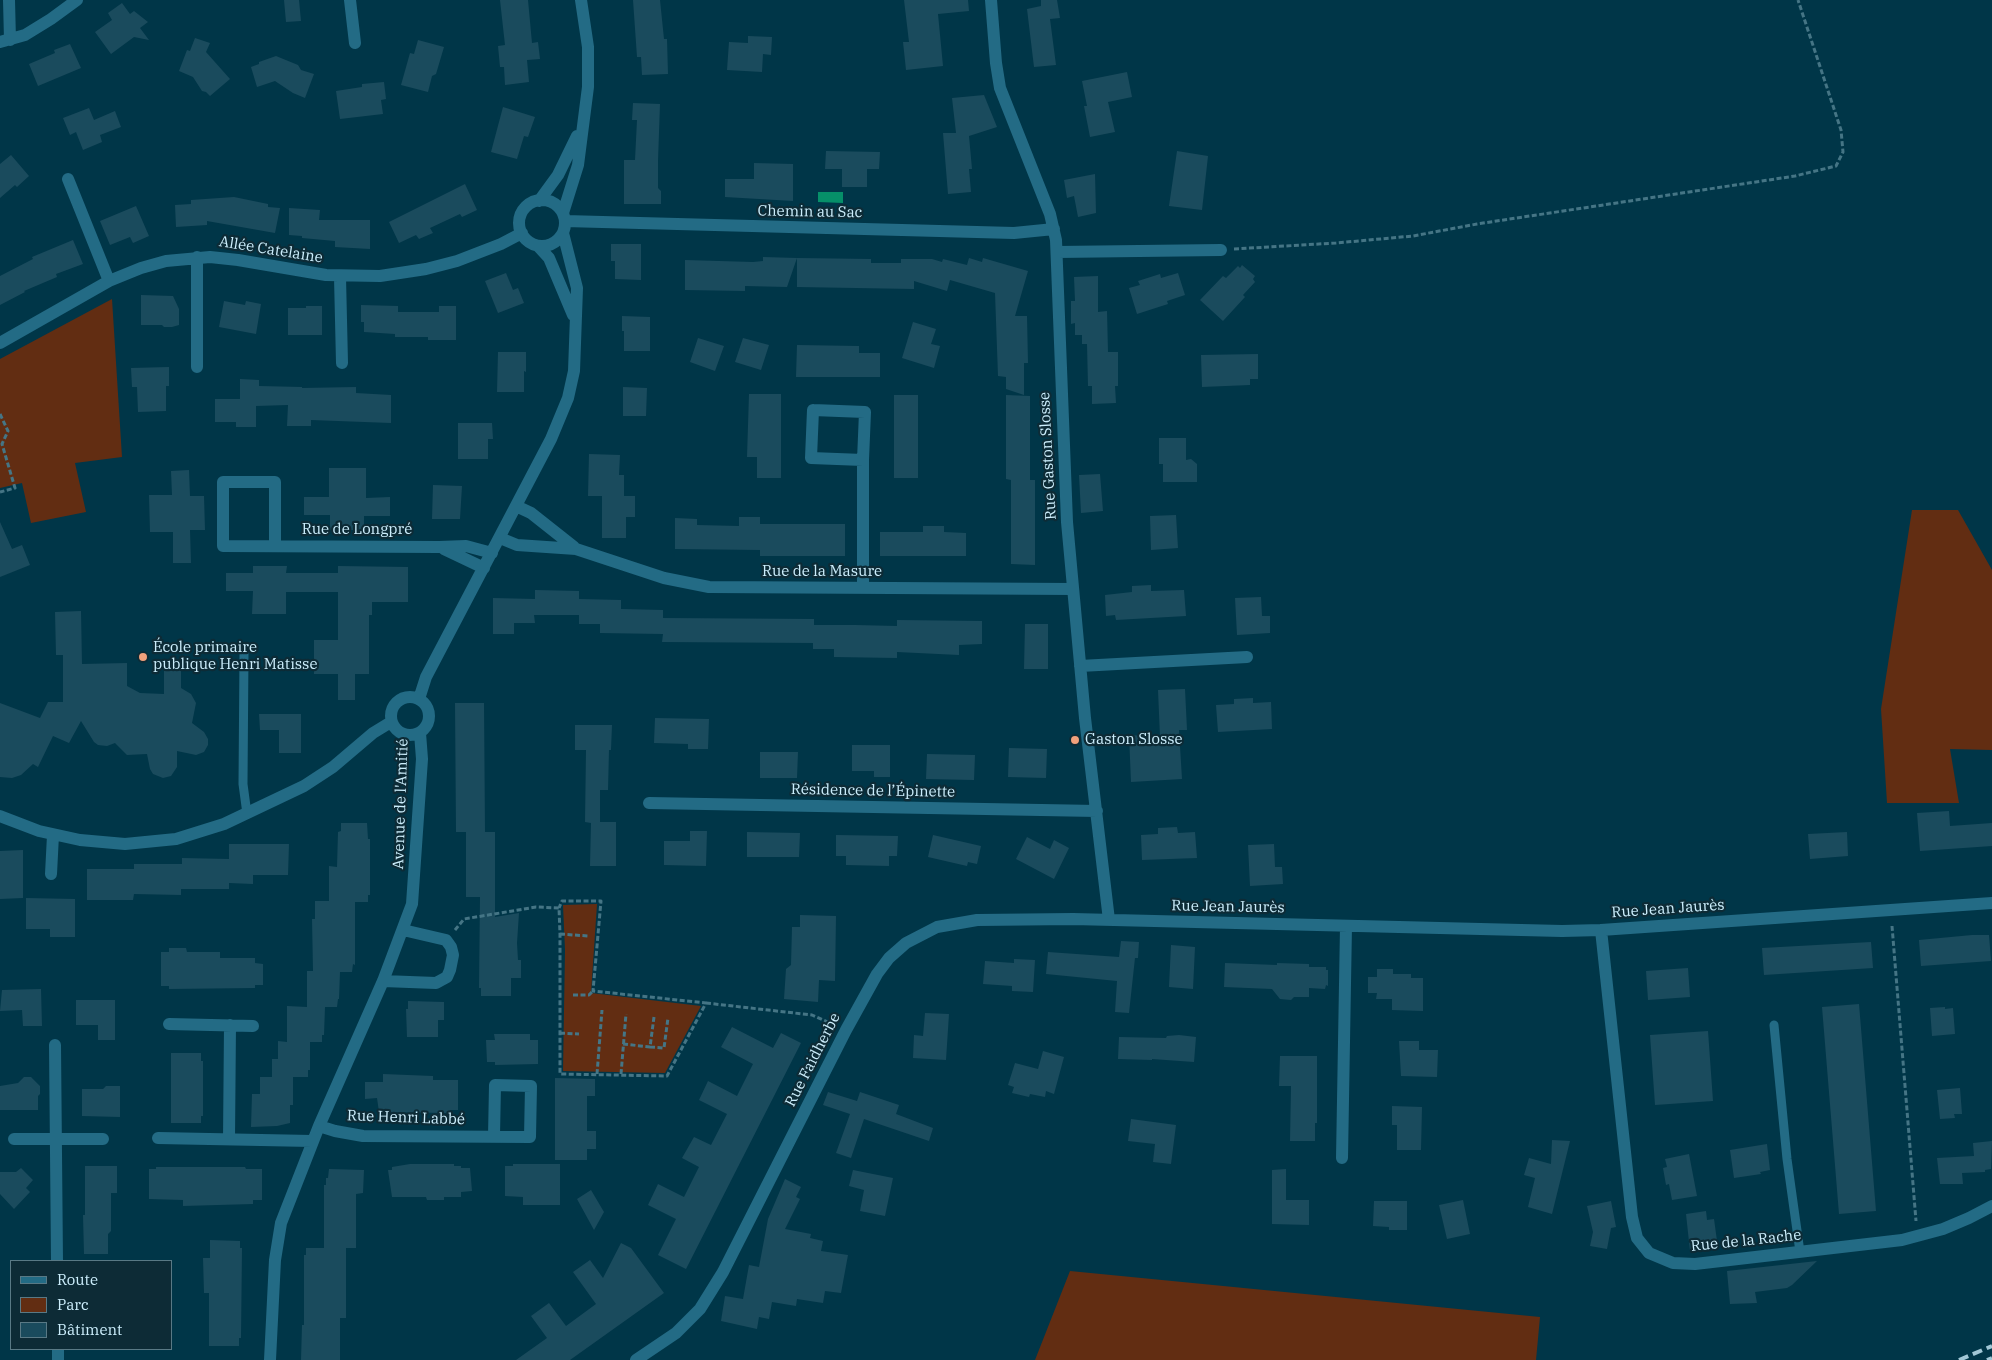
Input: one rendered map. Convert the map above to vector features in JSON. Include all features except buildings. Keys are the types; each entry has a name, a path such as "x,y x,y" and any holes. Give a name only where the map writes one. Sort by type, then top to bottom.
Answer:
{"street":[{"path":"10,0 5,41 25,34 45,23 77,0"},
{"path":"350,0 355,43"},
{"path":"538,246 553,244 564,223 578,165 589,72 588,47 581,0"},
{"name":"Rue Gaston Slosse","path":"991,0 1000,88 1050,214 1057,252 1064,484 1080,666 1109,920"},
{"path":"539,201 558,176 582,125"},
{"path":"68,180 109,281"},
{"path":"420,733 412,735 403,734 396,730 391,722 391,709 400,699 412,696 418,698 426,677 551,439 568,398 574,371 576,327 575,279 565,245 564,223 558,207 551,202 539,201 531,204 522,213 520,221 522,233 527,240 538,246 549,258 568,301 576,327"},
{"name":"Chemin au Sac","path":"564,223 1014,233 1054,230"},
{"name":"Allée Catelaine","path":"0,343 109,281 155,264 197,257 230,259 340,276 380,276 426,269 484,252 522,233"},
{"path":"1057,252 1221,250"},
{"name":"Allée Catelaine","path":"197,257 197,367"},
{"name":"Allée Catelaine","path":"340,276 342,363"},
{"path":"863,460 811,458 812,410 865,412 863,588"},
{"name":"Rue de Longpré","path":"274,546 275,482 223,482 223,546 439,547 466,546 492,553"},
{"name":"Rue de la Masure","path":"516,506 531,513 576,549"},
{"name":"Rue de la Masure","path":"500,538 517,545 576,549 664,578 709,587 1073,589"},
{"name":"Rue de Longpré","path":"439,547 484,568"},
{"path":"1080,666 1247,657"},
{"name":"Avenue de l'Amitié","path":"270,1360 275,1260 279,1231 287,1204 312,1141 383,981 403,930 414,894 422,759 420,733 427,725 429,715 426,705 418,698"},
{"path":"0,816 53,835 110,843 163,842 193,835 246,814 316,780 345,759 373,734 391,722"},
{"name":"Résidence de l’Épinette","path":"649,803 1096,811"},
{"path":"51,874 53,835"},
{"name":"Rue Jean Jaurès","path":"1109,920 1492,930 1601,930 1992,903"},
{"name":"Rue Faidherbe","path":"636,1360 688,1322 712,1292 865,994 882,966 906,943 926,932 951,924 976,920 1109,920"},
{"path":"1342,1158 1346,926"},
{"path":"383,981 436,983 441,982 447,977 452,963 452,947 446,940 403,930"},
{"name":"Rue de la Rache","path":"1601,930 1632,1218 1637,1238 1649,1253 1664,1260 1685,1264 1902,1240 1949,1227 1992,1206"},
{"path":"169,1024 253,1026"},
{"path":"229,1139 230,1025"},
{"path":"55,1045 57,1260"},
{"name":"Rue Henri Labbé","path":"319,1126 363,1136 530,1137 531,1086 495,1085 494,1136"},
{"path":"158,1138 312,1141"},
{"path":"14,1139 103,1139"}],"lane":[{"path":"244,653 243,784 246,814"},
{"path":"1774,1025 1786,1159 1800,1252"}],"path":[{"path":"1221,250 1413,236 1477,224 1795,176 1836,166 1844,152 1841,130 1798,0"},
{"path":"0,414 8,431 2,444 15,488 0,492"},
{"path":"593,992 601,901 562,901 559,908 560,1074 667,1076 706,1003"},
{"path":"446,940 464,919 536,907 559,908"},
{"path":"1891,910 1917,1237"},
{"path":"560,934 588,936"},
{"path":"573,995 589,995 593,992 812,1015 846,1030"},
{"path":"597,1074 602,1010"},
{"path":"621,1074 626,1014"},
{"path":"650,1047 654,1017"},
{"path":"624,1044 664,1048 668,1018"},
{"path":"560,1033 579,1034"}],"green space":[{"path":"112,299 122,457 75,463 86,512 31,523 22,483 0,488 0,359"},
{"path":"1912,510 1958,510 1992,570 1992,750 1950,749 1959,803 1887,803 1881,709"},
{"path":"597,904 591,993 701,1006 665,1073 563,1071 565,950 563,905"},
{"path":"1070,1271 1540,1317 1536,1360 1035,1360"}],"shaded area":[{"path":"818,192 843,192 843,203 818,202"}],"railway":[{"path":"1959,1360 1992,1346"},
{"path":"1987,1360 1992,1358"}],"place":[{"name":"École primaire publique Henri Matisse","path":"143,657"},
{"name":"Gaston Slosse","path":"1075,740"}]}
